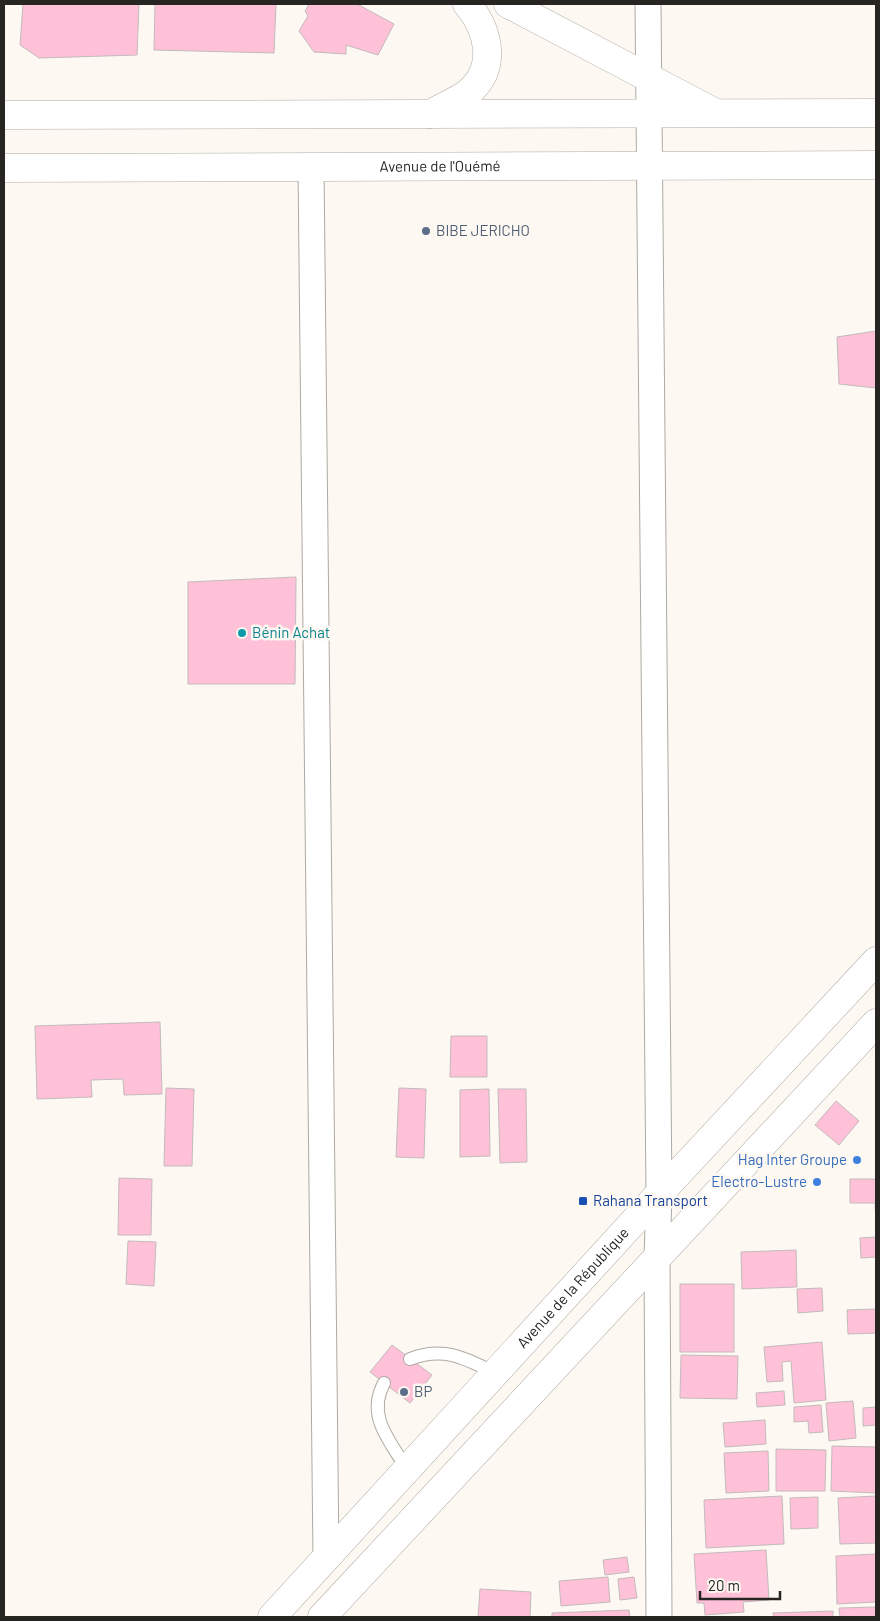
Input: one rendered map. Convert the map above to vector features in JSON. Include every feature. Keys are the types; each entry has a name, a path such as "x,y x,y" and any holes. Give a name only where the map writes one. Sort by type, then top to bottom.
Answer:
{"main road":[{"path":"429,114 468,93 484,72 488,44 478,17 467,4"},
{"path":"508,4 717,113"},
{"path":"4,115 876,113"},
{"name":"Avenue de l'Ouémé","path":"4,168 876,165"},
{"name":"Avenue de la République","path":"272,1617 658,1194 876,961"},
{"path":"322,1617 876,1023"}],"street":[{"path":"648,4 658,1194 659,1617"},
{"path":"311,167 326,1558"}],"lane":[{"path":"410,1359 427,1352 460,1356 494,1373"},
{"path":"384,1383 379,1393 378,1422 407,1469"}],"building":[{"path":"23,4 139,4 137,55 39,58 20,45"},
{"path":"155,4 276,4 274,53 154,50"},
{"path":"309,4 357,4 394,24 378,55 346,45 346,54 314,52 299,31 308,16 305,11"},
{"path":"876,331 876,388 839,384 837,337"},
{"name":"Bénin Achat","path":"296,577 295,684 188,684 188,582"},
{"path":"160,1022 162,1094 124,1095 123,1079 91,1080 92,1097 37,1099 35,1026"},
{"path":"451,1036 487,1036 487,1077 450,1077"},
{"path":"166,1088 194,1089 192,1166 164,1166"},
{"path":"399,1088 426,1089 424,1158 396,1157"},
{"path":"489,1089 490,1156 460,1157 460,1090"},
{"path":"498,1089 526,1089 527,1162 500,1163"},
{"path":"836,1101 859,1121 839,1145 815,1125"},
{"path":"119,1178 152,1179 151,1235 118,1235"},
{"path":"850,1179 876,1179 876,1225 875,1203 850,1203"},
{"path":"876,1237 876,1257 861,1258 860,1238"},
{"path":"128,1241 156,1242 154,1286 126,1284"},
{"path":"796,1250 797,1287 742,1289 741,1252"},
{"path":"680,1284 734,1284 734,1352 680,1352"},
{"path":"822,1288 823,1311 798,1313 797,1289"},
{"path":"876,1309 876,1333 848,1334 847,1310"},
{"path":"822,1342 826,1400 794,1403 791,1361 782,1362 783,1381 767,1382 764,1347"},
{"path":"392,1345 432,1375 410,1403 370,1372"},
{"path":"681,1355 738,1356 737,1399 680,1398"},
{"path":"784,1391 785,1405 757,1407 756,1393"},
{"path":"853,1401 856,1438 829,1441 826,1403"},
{"path":"821,1405 823,1432 809,1433 808,1421 794,1422 794,1407"},
{"path":"876,1407 876,1425 863,1426 863,1408"},
{"path":"765,1420 766,1444 725,1447 723,1423"},
{"path":"832,1446 876,1447 876,1493 831,1491"},
{"path":"776,1449 826,1450 825,1491 776,1491"},
{"path":"768,1451 769,1491 726,1493 724,1453"},
{"path":"782,1496 784,1544 706,1548 704,1500"},
{"path":"876,1496 876,1543 840,1544 838,1498"},
{"path":"818,1497 818,1528 791,1529 790,1498"},
{"path":"766,1550 769,1600 743,1602 744,1612 705,1615 704,1603 697,1603 694,1554"},
{"path":"876,1554 876,1602 837,1604 836,1556"},
{"path":"627,1557 629,1572 605,1575 603,1560"},
{"path":"608,1577 610,1602 561,1606 559,1581"},
{"path":"634,1577 637,1598 620,1600 618,1579"},
{"path":"480,1589 531,1592 530,1617 478,1617"},
{"path":"876,1607 876,1617 840,1617 839,1608"},
{"path":"629,1610 630,1617 552,1617 552,1613"},
{"path":"833,1611 833,1617 774,1617 773,1613"}],"place":[{"name":"BIBE JERICHO","path":"426,231"},
{"name":"Bénin Achat","path":"242,633"},
{"name":"Hag Inter Groupe","path":"857,1160"},
{"name":"Electro-Lustre","path":"817,1182"},
{"name":"Rahana Transport","path":"583,1201"},
{"name":"BP","path":"404,1392"}]}
